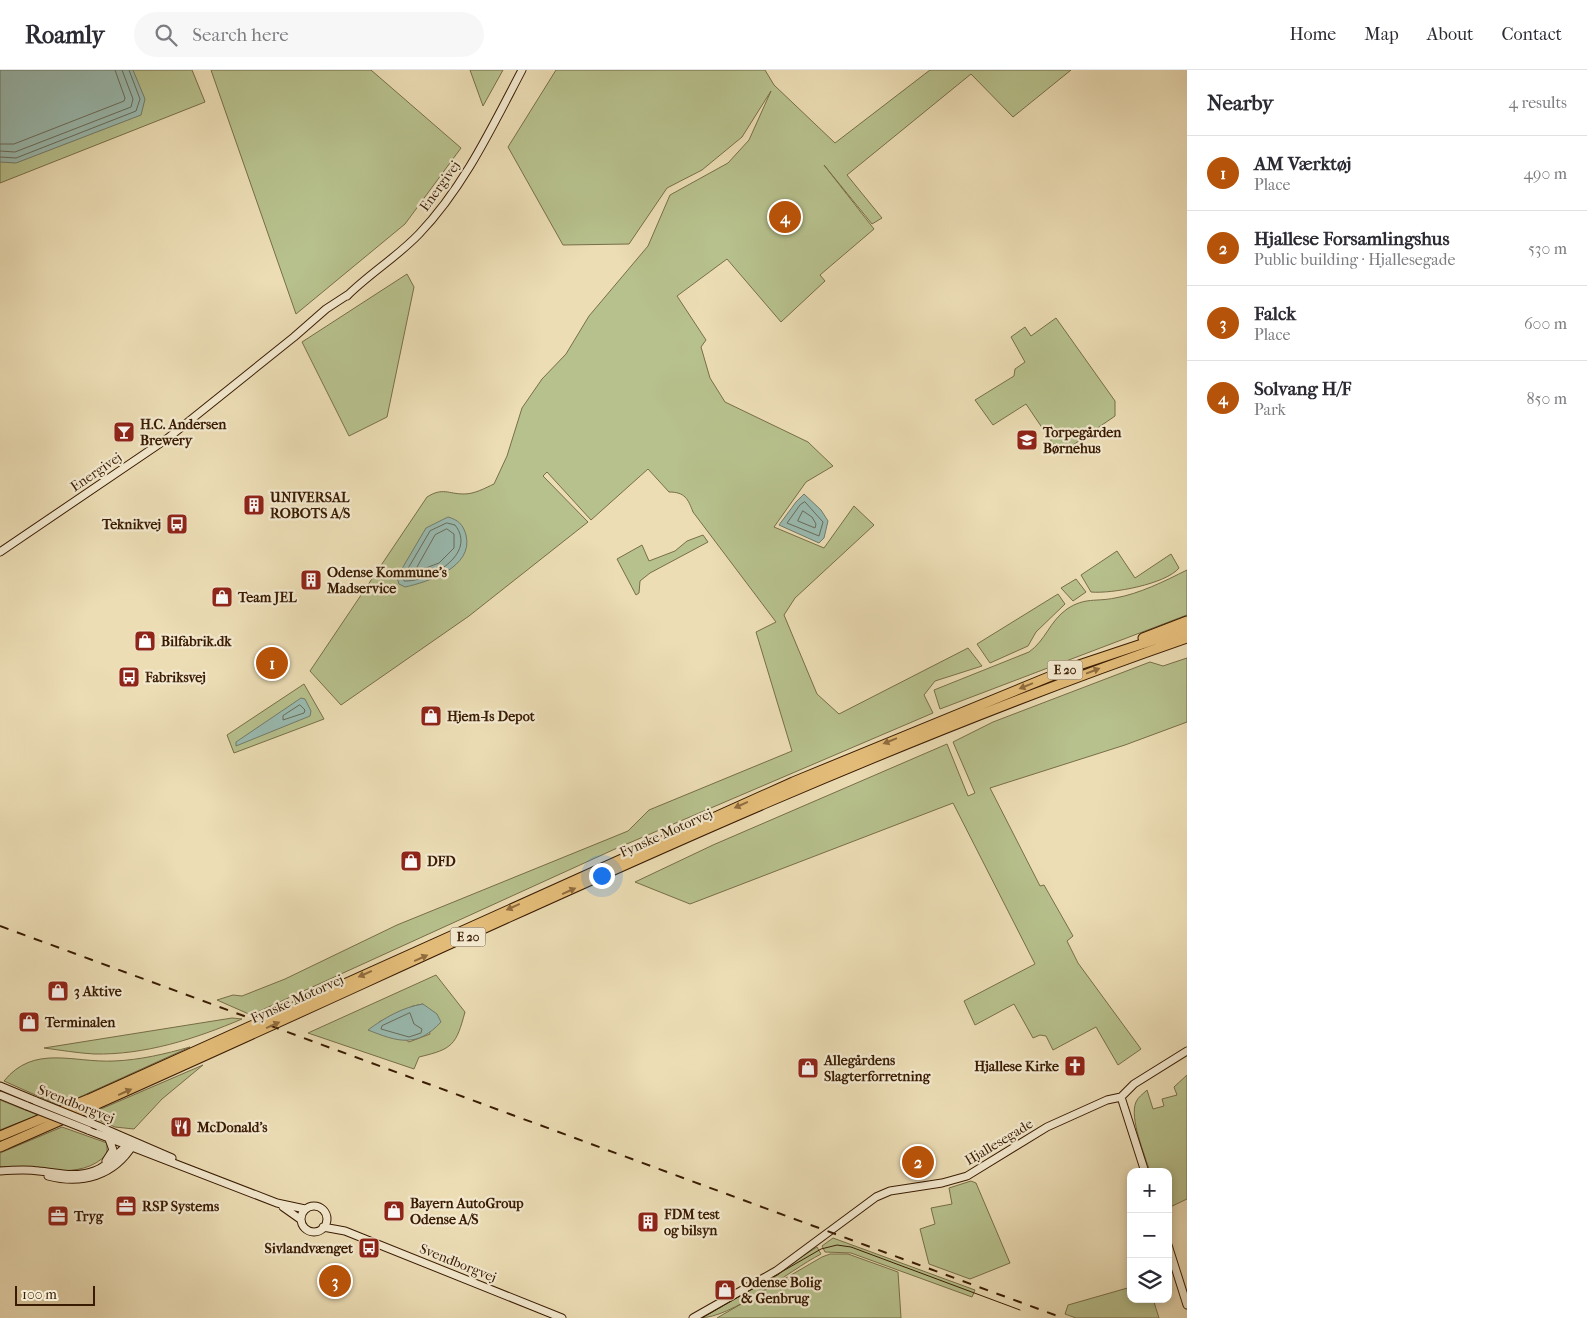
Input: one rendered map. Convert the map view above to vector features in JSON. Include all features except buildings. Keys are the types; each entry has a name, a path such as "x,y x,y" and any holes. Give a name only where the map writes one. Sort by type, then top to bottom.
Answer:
{"highway":[{"path":"1073,667 1124,644 1187,621"},
{"name":"Fynske Motorvej","path":"0,1136 89,1099 793,782 1073,667 1187,628"},
{"name":"Fynske Motorvej","path":"0,1146 797,790 949,726 1187,638"},
{"name":"E 20","path":"1110,665 1187,643"}],"street":[{"name":"Energivej","path":"0,552 163,441 330,312 349,294 393,260 441,209 474,160 522,70"},
{"name":"Hjallesegade","path":"693,1318 776,1271 876,1197 890,1191 942,1183 967,1176 1047,1127 1107,1100 1121,1097 1134,1084 1187,1051"},
{"name":"Svendborgvej","path":"0,1086 98,1126 131,1144 197,1171 277,1203 305,1209"},
{"name":"Svendborgvej","path":"0,1094 88,1130 131,1144"},
{"path":"1121,1097 1144,1168"},
{"path":"79,1175 109,1159 114,1147 109,1138"},
{"path":"21,1171 66,1180 84,1180 111,1169 131,1144"},
{"path":"0,1171 79,1175 102,1168 131,1144"},
{"name":"Svendborgvej","path":"277,1203 300,1218"},
{"path":"311,1206 319,1207 325,1212 326,1220 323,1227 318,1231 310,1232 303,1227 300,1218 305,1209 311,1206"},
{"name":"Svendborgvej","path":"326,1220 345,1231 562,1318"},
{"name":"Svendborgvej","path":"323,1227 345,1231"},
{"path":"1172,1258 1187,1305"}],"green space":[{"path":"0,70 192,70 205,102 0,183"},
{"path":"211,70 371,70 461,148 405,224 296,314"},
{"path":"470,70 503,70 483,106"},
{"path":"556,70 765,70 774,85 835,143 930,70 1071,70 1013,117 971,74 847,175 882,218 872,224 824,165 874,229 820,275 825,281 781,322 727,259 677,296 706,340 701,347 710,378 725,402 808,442 833,466 806,482 774,527 824,548 854,506 874,525 795,598 784,615 817,694 839,714 968,648 982,666 935,681 924,695 933,713 615,849 251,1015 217,1000 233,995 242,996 285,979 397,925 628,831 649,810 792,751 756,632 776,622 693,512 685,497 679,493 669,492 648,469 591,520 547,472 543,476 588,522 469,616 341,705 310,671 427,497 437,492 472,493 494,484 507,456 522,408 542,379 566,354 589,316 648,246 670,195 728,163 749,140 771,91 742,137 702,170 667,188 629,244 563,245 508,147"},
{"path":"407,274 414,287 387,417 349,436 302,342"},
{"path":"1056,318 1115,401 1115,416 1060,454 1026,404 993,425 975,400 1014,376 1015,369 1025,362 1011,337 1025,327 1031,336"},
{"path":"703,535 708,542 650,573 640,581 639,593 636,595 617,559 642,545 649,561 675,551 687,541"},
{"path":"1117,551 1135,578 1171,554 1179,568 1163,579 1138,587 1125,590 1091,592 1081,575"},
{"path":"1187,570 1187,615 940,709 934,690 1029,652 1040,642 1061,614 1073,605 1085,601 1124,596 1161,583"},
{"path":"1076,579 1086,592 1073,601 1061,588"},
{"path":"1058,594 1065,604 1036,632 1028,646 990,663 977,644"},
{"path":"1187,658 1187,722 1125,745 990,788 1040,886 1044,885 1073,936 1067,941 1078,963 1141,1049 1118,1065 1096,1027 1053,1050 1046,1036 1040,1035 1033,1038 1014,1004 975,1025 964,1001 1035,964 953,803 690,904 635,882 713,845 947,744 968,796 975,793 953,742 993,722 1150,662 1163,666"},
{"path":"304,684 324,719 234,753 227,735"},
{"path":"436,975 465,1012 459,1032 451,1044 439,1051 419,1057 414,1069 308,1033","holes":["423,1004 430,1034 409,1042 379,1022 413,1006"]},
{"path":"232,1018 242,1019 188,1039 151,1049 113,1054 94,1054 44,1048"},
{"path":"190,1047 60,1106 4,1081 16,1070 28,1063 41,1059 69,1058 114,1061 152,1056"},
{"path":"203,1065 162,1099 134,1129 115,1127 87,1115"},
{"path":"1187,1075 1187,1199 1172,1206 1172,1168 1149,1168 1136,1127 1134,1109 1139,1097 1147,1090 1153,1109 1164,1106 1162,1099 1177,1095 1174,1087"},
{"path":"0,1100 38,1115 0,1130"},
{"path":"62,1127 107,1143 107,1154 96,1163 84,1168 71,1170 56,1171 0,1167 0,1153"},
{"path":"971,1181 976,1183 1010,1263 970,1279 929,1264 920,1229 935,1224 931,1208 952,1204 949,1188"},
{"path":"833,1238 975,1290 972,1297 851,1253 825,1252 822,1246"},
{"path":"817,1247 821,1254 744,1302 713,1316 699,1318 740,1296"},
{"path":"830,1254 848,1254 898,1272 901,1318 717,1318 822,1257"},
{"path":"1127,1288 1127,1303 1154,1303 1159,1318 1076,1318 1065,1314 1068,1305"}],"water":[{"path":"0,70 133,70 145,99 141,115 16,163 0,162"},
{"path":"804,494 821,510 828,521 824,538 819,543 779,525"},
{"path":"448,517 460,523 465,531 467,546 463,556 456,564 437,577 405,587 399,584 397,577 426,528"},
{"path":"301,698 305,699 311,711 310,716 236,746 236,742"},
{"path":"423,1004 437,1014 441,1022 424,1036 415,1039 398,1040 368,1030 394,1014"}],"tram line":[{"path":"702,1318 821,1249 837,1245 851,1247 1020,1310"}],"railway":[{"path":"0,926 1063,1318"}],"place":[{"name":"Solvang H/F","path":"785,217"},
{"name":"H.C. Andersen Brewery","path":"124,432"},
{"name":"Torpegården Børnehus","path":"1027,440"},
{"name":"UNIVERSAL ROBOTS A/S","path":"254,505"},
{"name":"Teknikvej","path":"177,524"},
{"name":"Odense Kommune's Madservice","path":"311,580"},
{"name":"Team JEL","path":"222,597"},
{"name":"Bilfabrik.dk","path":"145,641"},
{"name":"AM Værktøj","path":"272,663"},
{"name":"Fabriksvej","path":"129,677"},
{"name":"Hjem-Is Depot","path":"431,716"},
{"name":"DFD","path":"411,861"},
{"name":"3 Aktive","path":"58,991"},
{"name":"Terminalen","path":"29,1022"},
{"name":"Hjallese Kirke","path":"1075,1066"},
{"name":"Allegårdens Slagterforretning","path":"808,1068"},
{"name":"McDonald's","path":"181,1127"},
{"name":"Hjallese Forsamlingshus","path":"918,1162"},
{"name":"RSP Systems","path":"126,1206"},
{"name":"Bayern AutoGroup Odense A/S","path":"394,1211"},
{"name":"Tryg","path":"58,1216"},
{"name":"FDM test og bilsyn","path":"648,1222"},
{"name":"Sivlandvænget","path":"369,1248"},
{"name":"Falck","path":"335,1281"},
{"name":"Odense Bolig & Genbrug","path":"725,1290"}]}
